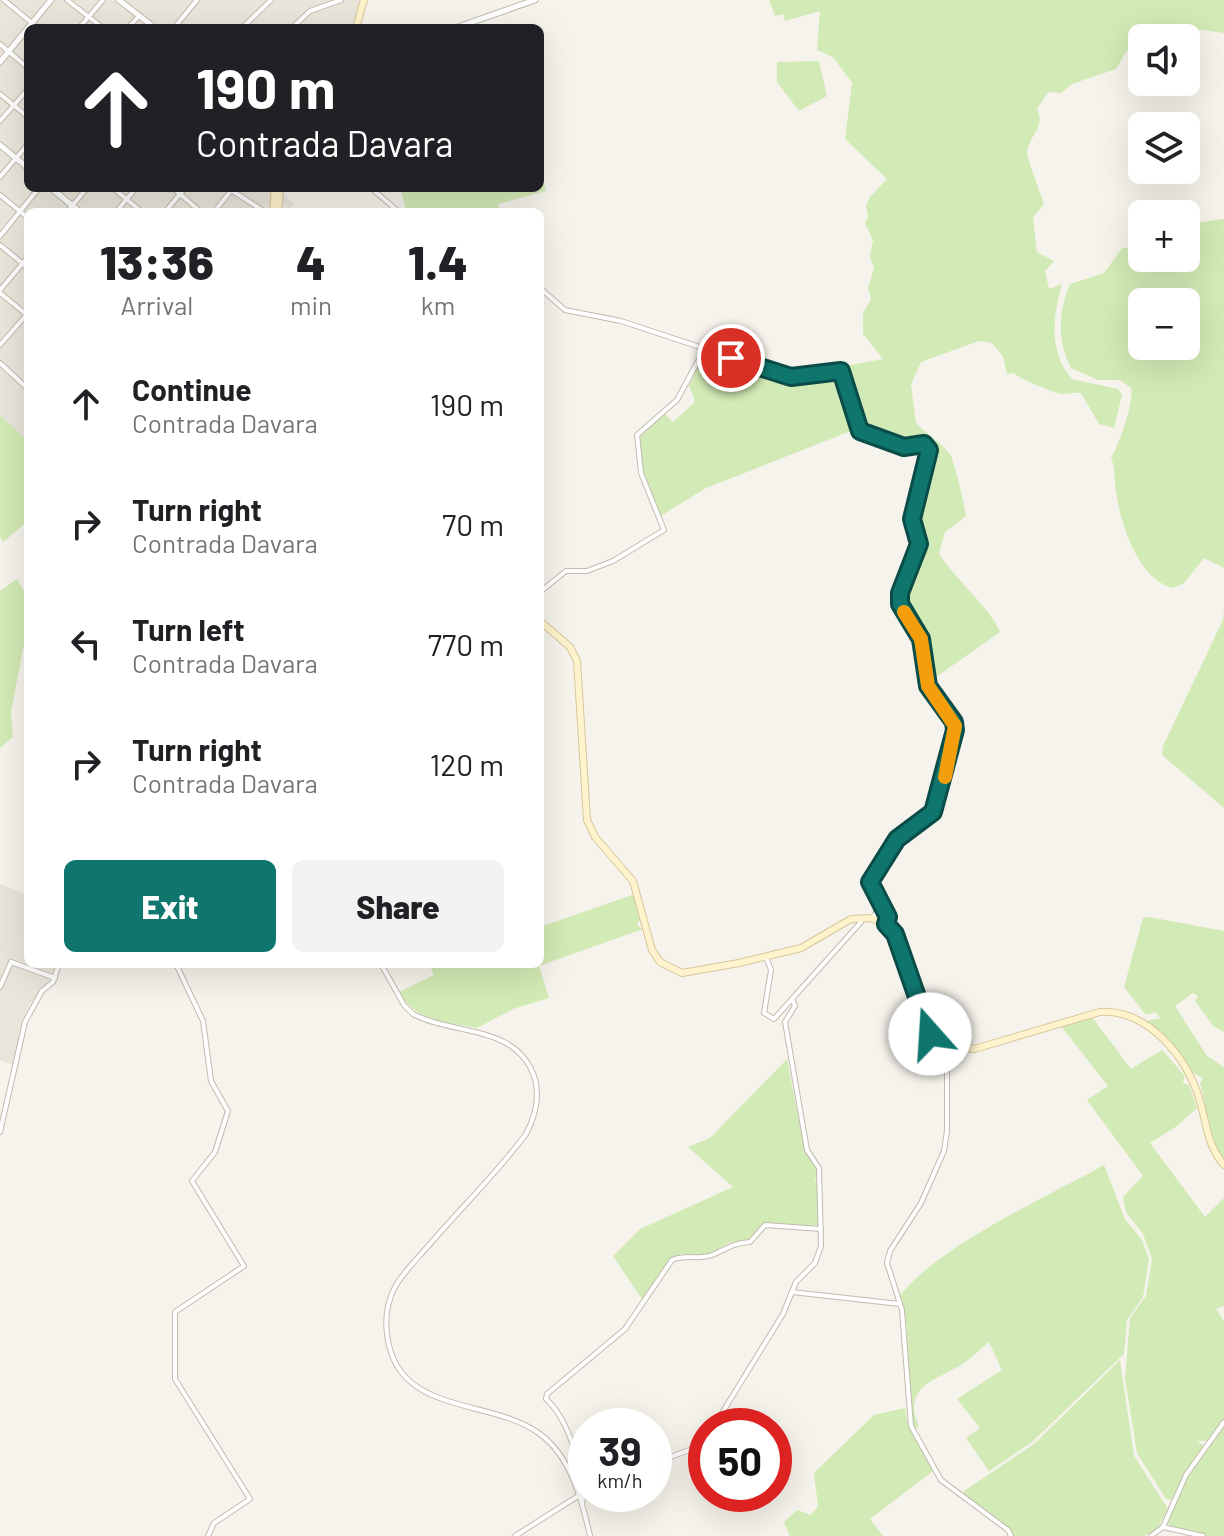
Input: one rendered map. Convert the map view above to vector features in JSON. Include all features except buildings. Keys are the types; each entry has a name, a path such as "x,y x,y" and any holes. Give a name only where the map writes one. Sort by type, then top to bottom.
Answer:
{"main road":[{"path":"357,24 364,0"},
{"path":"544,625 576,656 587,820 595,837 633,881 656,957 670,970 682,973 766,957 801,948 851,919 873,918 886,924 895,934 930,1034 947,1045 974,1049 1084,1015 1116,1011 1131,1015 1151,1029 1182,1064 1198,1096 1208,1140 1224,1165"}],"street":[{"path":"3,1 32,23 51,0"},
{"path":"67,0 98,24"},
{"path":"83,24 103,0"},
{"path":"119,0 149,24"},
{"path":"177,24 197,0"},
{"path":"246,24 271,0"},
{"path":"296,24 310,11 341,0"},
{"path":"466,24 535,0"},
{"path":"132,24 138,17"},
{"path":"0,62 24,33"},
{"path":"0,44 24,64"},
{"path":"0,94 24,114"},
{"path":"0,121 24,94"},
{"path":"0,145 24,165"},
{"path":"0,177 24,149"},
{"path":"0,236 36,192"},
{"path":"56,192 75,208"},
{"path":"72,206 84,192"},
{"path":"118,192 137,208"},
{"path":"119,208 132,192"},
{"path":"178,192 196,208"},
{"path":"235,192 258,208"},
{"path":"376,192 394,208"},
{"path":"168,208 180,194"},
{"path":"0,195 24,214"},
{"path":"0,245 22,263 0,291 24,312"},
{"path":"544,292 565,310 621,321 791,377 841,371 860,431 904,447 928,447 912,519 919,544 900,593 900,604 921,639 928,686 954,722 955,730 933,812 897,839 870,882 888,917 886,924"},
{"path":"0,345 24,318"},
{"path":"544,589 566,571 587,571 613,561 664,530 641,473 637,435 677,400 705,349"},
{"path":"0,363 24,385"},
{"path":"873,918 880,903"},
{"path":"766,957 771,970 765,1016 774,1019 861,922"},
{"path":"0,987 11,962 24,967"},
{"path":"28,968 55,978"},
{"path":"0,1132 25,1022 55,978 58,968"},
{"path":"178,968 203,1021 210,1078 228,1111 215,1152 192,1181 244,1266 175,1312 175,1379 250,1499 214,1523 208,1536"},
{"path":"383,968 404,1005 413,1014 493,1036 514,1048 528,1064 537,1091 534,1117 526,1134 393,1290 386,1326 392,1357 411,1382 435,1397 541,1434 565,1461 568,1469"},
{"path":"725,1408 779,1322 796,1282 815,1263 821,1229 819,1168 807,1150 785,1022 795,1006 793,1001"},
{"path":"947,1045 947,1131 944,1151 921,1203 887,1258 904,1326 908,1409 915,1433 941,1480 1008,1530 1011,1536"},
{"path":"568,1436 559,1412 546,1399 547,1394 625,1329 672,1260 681,1256 710,1256 731,1243 750,1242 765,1225 821,1229"},
{"path":"792,1292 900,1304"},
{"path":"1160,1532 1186,1475 1224,1422"},
{"path":"515,1536 568,1502"},
{"path":"584,1512 590,1536"},
{"path":"1151,1536 1160,1532 1203,1536"}],"shaded area":[{"path":"0,0 368,0 361,24 24,24 24,192 284,192 294,204 292,208 24,208 24,438 0,415"},
{"path":"0,884 24,893 24,968 54,968 49,981 28,1007 15,1066 0,1060"}],"green space":[{"path":"769,0 1224,0 1224,33 1200,30 1200,24 1128,24 1128,50 1116,69 1072,84 1061,93 1048,92 1037,109 1039,126 1027,151 1044,204 1033,217 1037,252 1054,261 1045,271 1049,289 1062,284 1056,309 1056,346 1072,379 1118,389 1122,395 1114,428 1099,424 1081,393 1057,393 1014,373 1007,374 1003,356 992,343 979,341 921,362 911,384 916,423 950,454 966,516 945,532 939,554 990,615 1000,632 929,682 922,639 902,603 901,592 920,543 914,520 930,446 921,443 904,446 862,431 844,371 839,367 883,359 863,334 863,313 871,299 868,289 874,267 870,257 873,240 865,223 870,197 887,179 845,139 852,83 833,57 817,50 820,11 785,21 783,14 775,16"},
{"path":"819,61 827,96 799,111 777,82 777,62"},
{"path":"401,192 542,192 498,204 499,208 406,208"},
{"path":"1224,219 1224,568 1204,558 1184,583 1173,588 1149,573 1139,560 1120,512 1111,458 1128,413 1131,388 1120,380 1098,380 1071,368 1061,337 1063,305 1070,284 1104,273 1122,248 1128,247 1128,272 1200,272 1200,222"},
{"path":"706,351 790,378 839,371 856,429 704,489 661,516 642,474 638,436 665,414 673,422 695,402 689,385"},
{"path":"0,415 24,438 24,524 3,542 0,536"},
{"path":"17,579 24,590 24,644 11,712 13,737 0,748 0,591"},
{"path":"1224,609 1224,808 1162,755 1163,746 1223,620"},
{"path":"635,894 641,917 637,925 643,929 544,964 544,926"},
{"path":"1143,918 1224,931 1224,1032 1214,1027 1195,1001 1198,996 1193,993 1175,1006 1207,1056 1224,1067 1224,1160 1211,1132 1200,1083 1203,1078 1196,1075 1147,1021 1160,1018 1156,1012 1146,1015 1124,987"},
{"path":"431,968 540,968 549,998 513,1009 477,1028 443,1022 414,1009 399,992 434,975"},
{"path":"1092,1017 1131,1069 1162,1050 1185,1076 1183,1083 1189,1085 1197,1108 1177,1126 1150,1143 1205,1217 1224,1198 1224,1306 1216,1309 1224,1321 1224,1420 1207,1441 1197,1441 1204,1446 1171,1500 1166,1499 1137,1453 1125,1378 1130,1318 1146,1296 1152,1259 1143,1234 1126,1212 1123,1197 1143,1176 1087,1100 1108,1086 1061,1026"},
{"path":"787,1059 804,1147 816,1166 818,1179 814,1180 818,1184 819,1226 765,1223 749,1240 730,1242 708,1255 681,1254 671,1260 642,1299 613,1256 640,1229 733,1187 688,1147 710,1138"},
{"path":"1104,1165 1125,1219 1142,1240 1149,1260 1143,1297 1127,1320 1124,1354 1032,1442 989,1471 966,1438 980,1428 957,1399 1002,1370 989,1342 967,1361 918,1393 914,1412 919,1426 915,1429 908,1396 907,1329 899,1297 917,1278 966,1241"},
{"path":"1120,1360 1134,1456 1168,1509 1156,1531 1144,1536 1013,1536 1008,1527 965,1497 964,1491 1034,1444"},
{"path":"905,1408 908,1426 933,1471 870,1519 883,1536 790,1536 784,1522 797,1510 811,1515 818,1506 814,1473 874,1415"},
{"path":"1224,1426 1224,1536 1207,1536 1170,1526 1167,1521 1192,1469"}],"slow traffic":[{"path":"904,612 921,639 928,686 955,726 945,777"}],"route":[{"path":"731,358 791,377 841,371 860,431 904,447 924,444 929,450 912,519 919,544 900,593 900,604 921,639 928,686 954,722 955,730 933,812 897,839 870,882 888,917 886,924 895,934 930,1034"}]}
